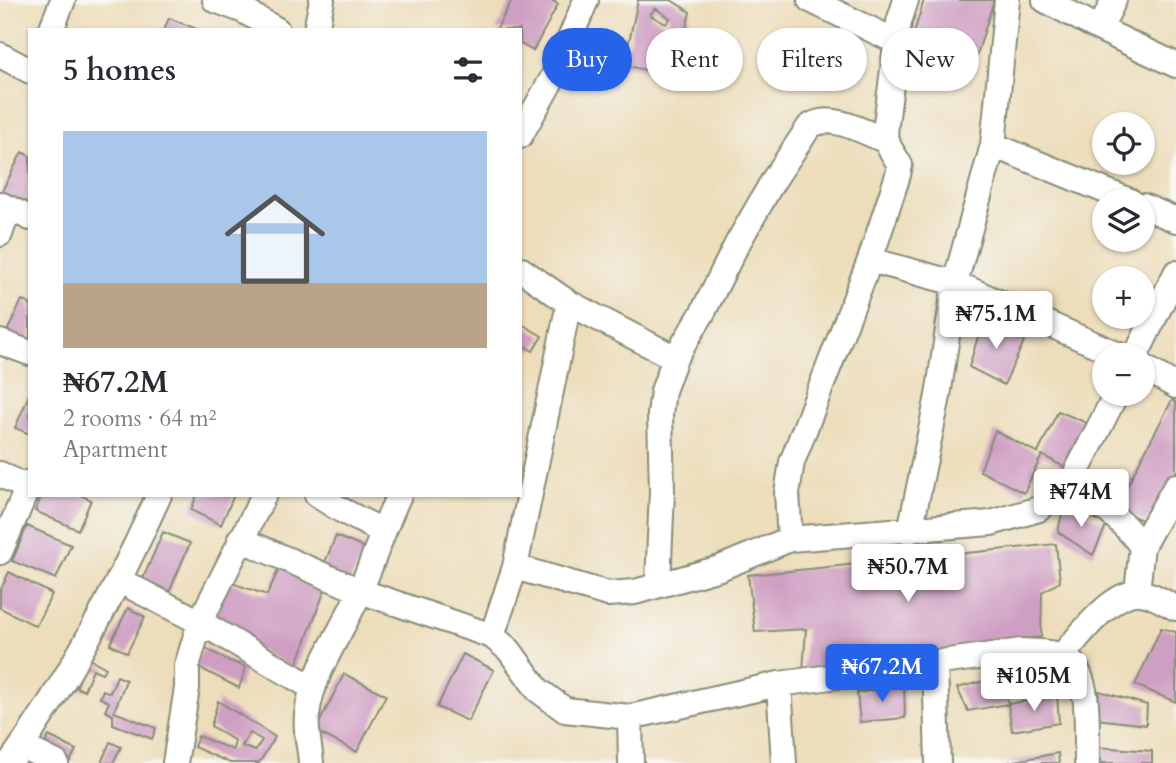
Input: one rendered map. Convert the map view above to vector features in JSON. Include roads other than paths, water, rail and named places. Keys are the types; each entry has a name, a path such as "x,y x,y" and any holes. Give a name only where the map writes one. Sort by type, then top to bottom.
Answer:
{"street":[{"path":"52,28 63,0"},
{"path":"215,0 246,6 274,28"},
{"path":"316,28 322,0"},
{"path":"522,132 556,72 586,0"},
{"path":"810,0 881,34"},
{"path":"898,28 906,0"},
{"path":"910,531 938,396 955,283 993,145 1007,0"},
{"path":"1045,0 1176,65"},
{"path":"1100,29 1114,0"},
{"path":"0,54 28,70"},
{"path":"790,539 787,493 792,462 870,260 900,165 885,132 890,91"},
{"path":"658,584 662,491 660,414 663,391 675,358 702,314 773,181 809,127 817,121 829,120 887,141"},
{"path":"993,145 1101,189"},
{"path":"0,234 13,210"},
{"path":"1155,211 1176,220"},
{"path":"870,260 955,283 1092,344"},
{"path":"522,270 569,303 675,358"},
{"path":"1143,343 1172,290"},
{"path":"492,636 515,567 569,303"},
{"path":"0,342 28,352"},
{"path":"1155,374 1176,386"},
{"path":"515,567 608,594 635,592 720,568 790,539 991,523 1039,509 1074,477 1110,406"},
{"path":"0,474 28,485 0,552"},
{"path":"1138,592 1142,545 1176,486"},
{"path":"1063,487 1091,498 1115,515 1142,545"},
{"path":"56,763 16,755 44,715 120,581 158,497"},
{"path":"174,763 187,688 187,666 200,622 263,497"},
{"path":"320,497 382,531"},
{"path":"312,763 306,738 307,714 313,688 360,591 382,531 398,497"},
{"path":"240,539 360,591 492,636 509,650 538,690 565,710 630,717 779,684 1022,651 1054,654 1070,660 1079,673 1085,694 1087,763"},
{"path":"120,581 200,622 313,688"},
{"path":"1061,657 1102,612 1125,595 1138,592 1148,594 1176,608"},
{"path":"935,662 938,763"},
{"path":"779,684 784,763"},
{"path":"630,717 631,763"}]}
